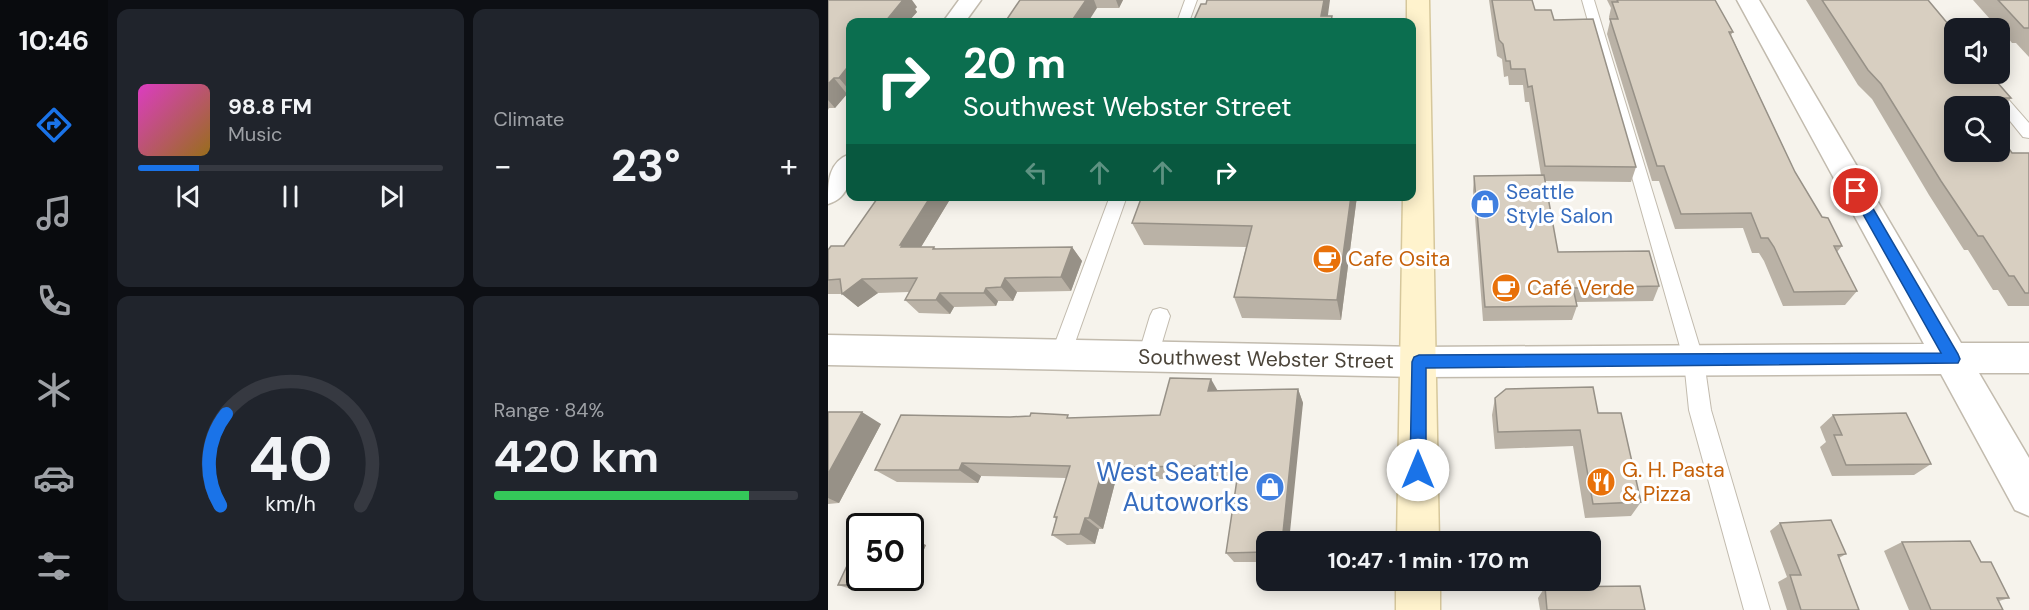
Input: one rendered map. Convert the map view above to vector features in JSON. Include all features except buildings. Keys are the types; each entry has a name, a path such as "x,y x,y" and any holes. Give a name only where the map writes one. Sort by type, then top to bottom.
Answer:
{"main road":[{"path":"1418,0 1418,531"},
{"path":"1418,591 1418,610"}],"street":[{"path":"957,18 970,0"},
{"path":"1748,0 2029,496"},
{"path":"828,194 846,169"},
{"name":"Southwest Webster Street","path":"828,350 1419,362 2029,358"}],"lane":[{"path":"1184,18 1191,0"},
{"path":"1587,0 1637,197 1694,361 1700,410 1757,610"},
{"path":"1987,84 2029,133"},
{"path":"1061,354 1117,201"},
{"path":"1148,356 1160,316"}],"place":[{"name":"Seattle Style Salon","path":"1485,204"},
{"name":"Cafe Osita","path":"1327,259"},
{"name":"Café Verde","path":"1506,288"},
{"name":"G. H. Pasta & Pizza","path":"1601,482"},
{"name":"West Seattle Autoworks","path":"1270,487"}],"route":[{"path":"1418,470 1419,362 1952,359 1856,191"}]}
